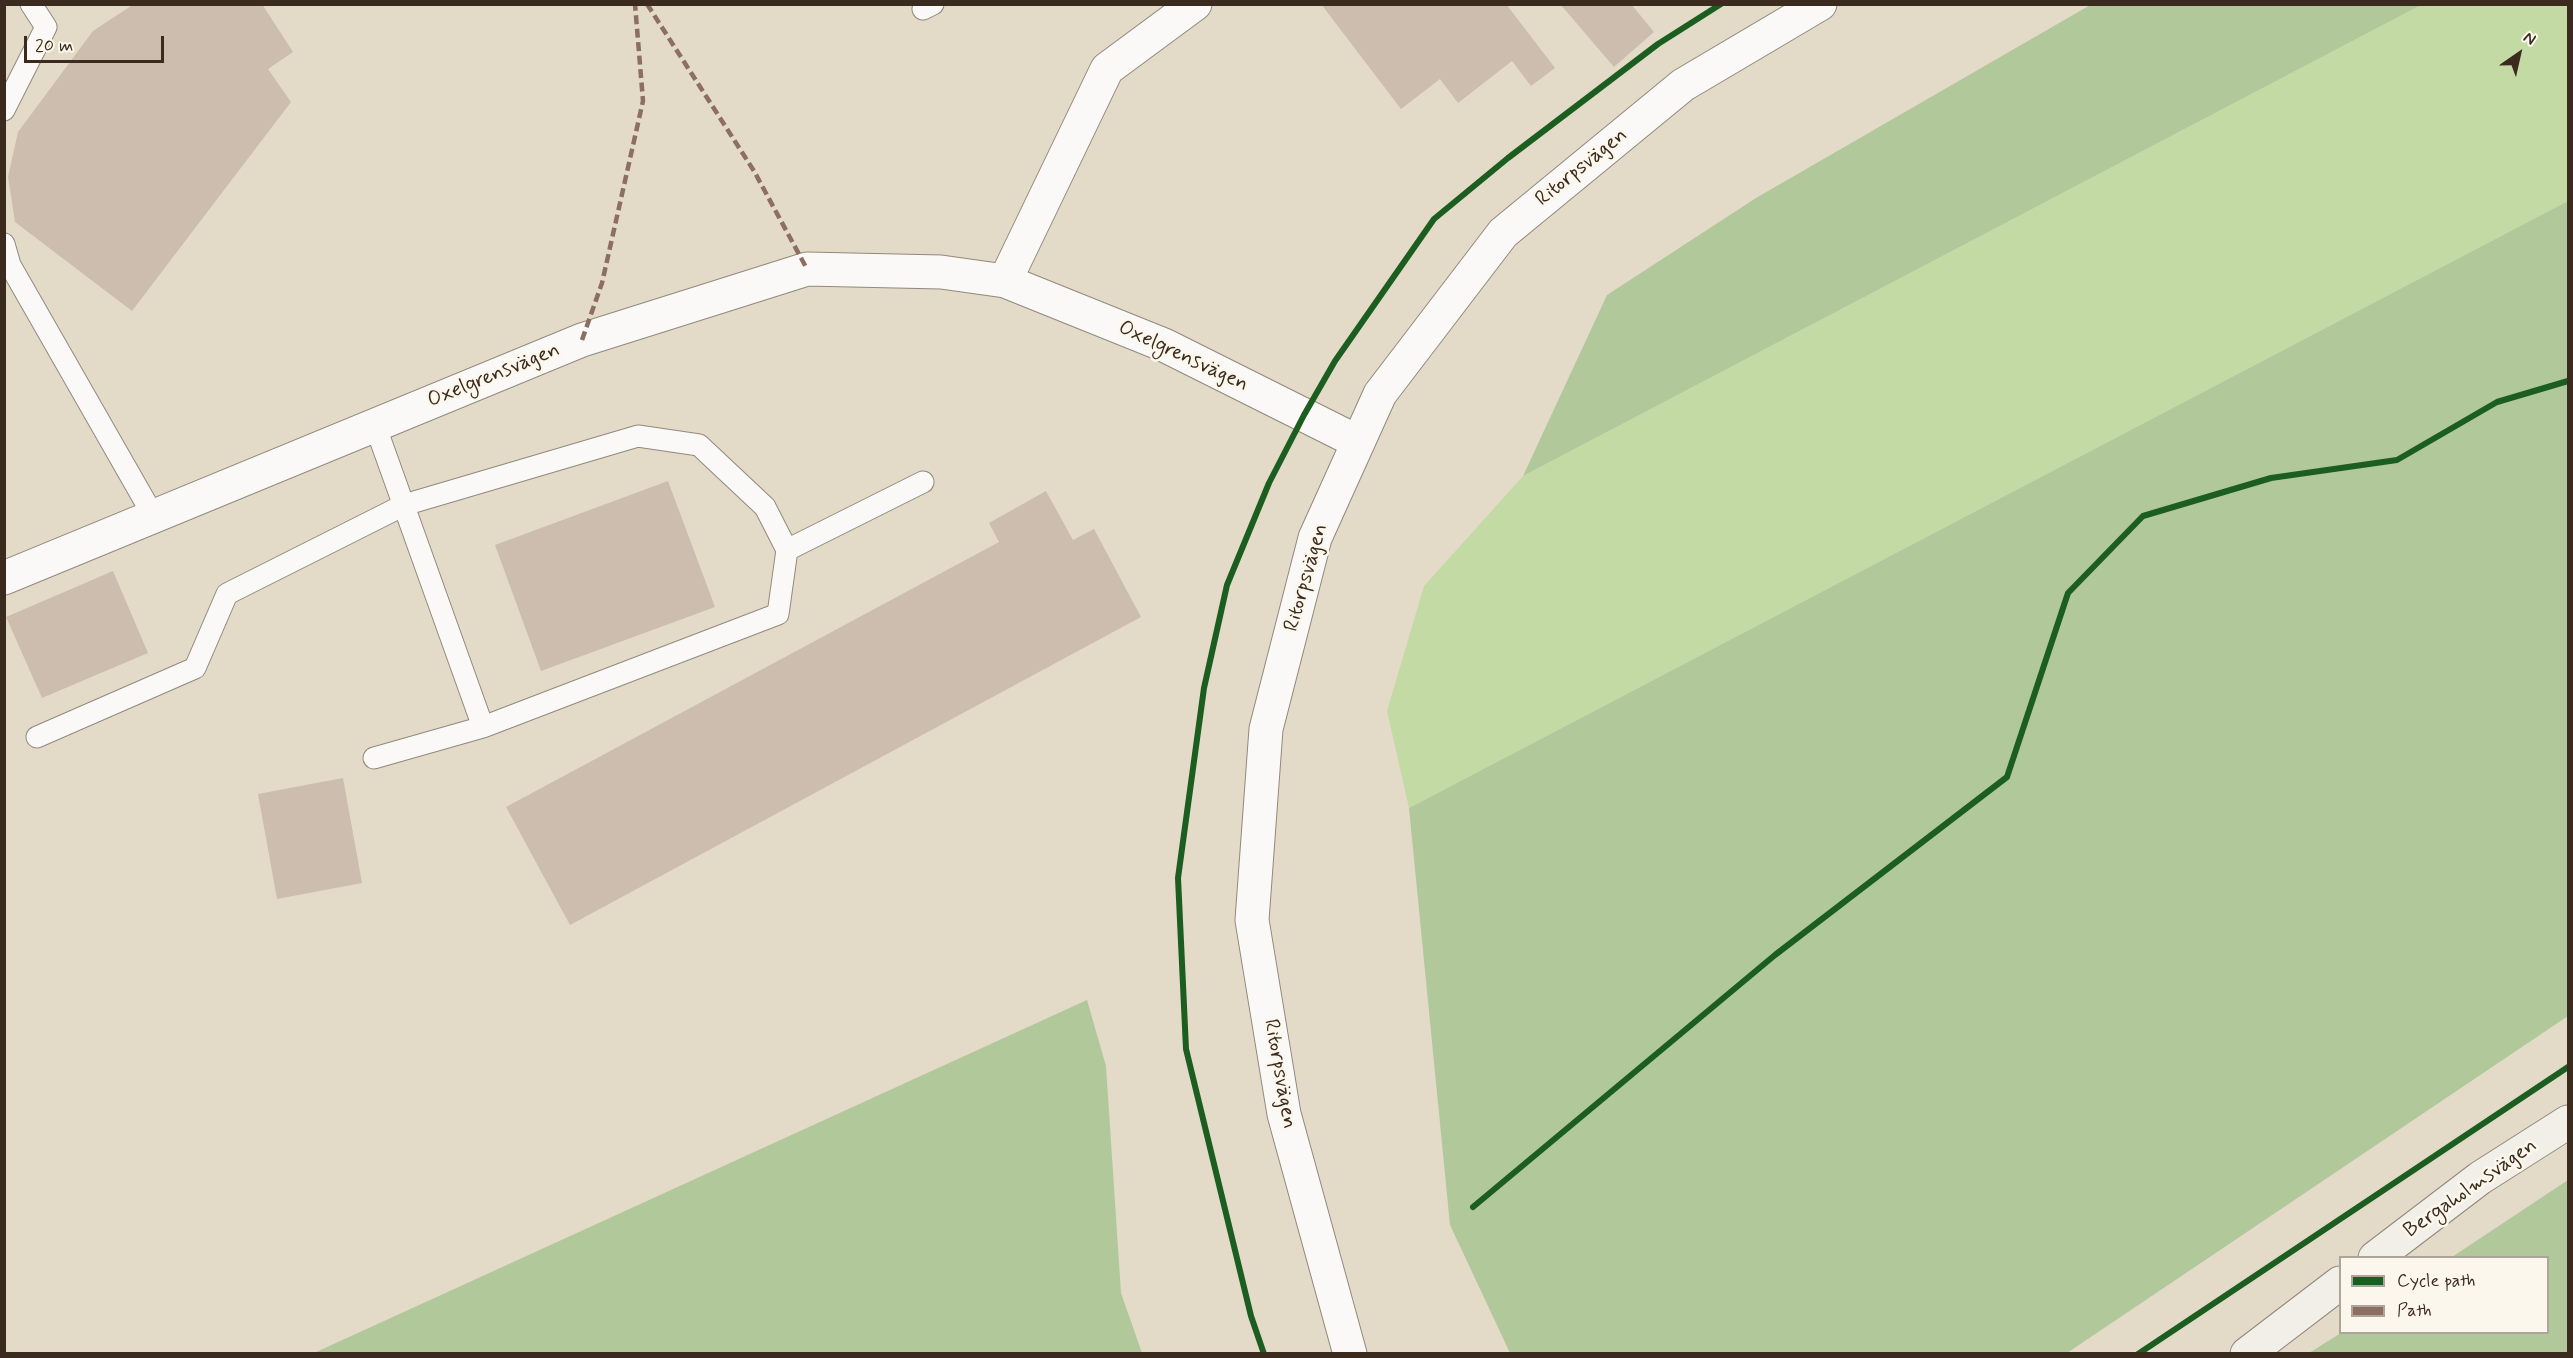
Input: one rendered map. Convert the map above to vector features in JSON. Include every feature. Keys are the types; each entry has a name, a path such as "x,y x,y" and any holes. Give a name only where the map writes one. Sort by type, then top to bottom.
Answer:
{"main road":[{"name":"Bergaholmsvägen","path":"2376,1256 2480,1178 2568,1122"},
{"path":"2247,1353 2339,1284"}],"street":[{"path":"1005,281 1107,69 1195,4"},
{"name":"Ritorpsvägen","path":"1350,1353 1284,1114 1252,921 1266,729 1315,538 1380,394 1503,233 1683,85 1820,4"},
{"name":"Oxelgrensvägen","path":"4,578 582,340 807,269 941,272 1005,281 1164,345 1358,442"}],"lane":[{"path":"4,110 46,27 31,4"},
{"path":"4,244 10,265 154,517"},
{"path":"375,425 483,727"},
{"path":"37,737 195,668 227,594 404,504 638,436 699,445 765,507 788,550 778,614 483,727 374,758"},
{"path":"788,550 923,482"}],"green space":[{"path":"2092,4 2421,5 1523,476 1607,295 1756,198"},
{"path":"2421,5 2568,5 2568,201 1409,808 1387,711 1424,586 1523,476"},
{"path":"2568,201 2568,1016 2067,1353 1510,1353 1450,1225 1409,808"},
{"path":"1087,1000 1106,1066 1121,1293 1142,1353 314,1353"},
{"path":"2568,1180 2568,1353 2309,1353 2339,1334 2549,1334 2549,1256 2454,1256"}],"building":[{"path":"134,4 262,4 293,52 268,69 291,102 132,311 15,222 8,177 18,132 93,31"},
{"path":"1321,4 1506,4 1555,68 1531,86 1512,61 1458,103 1440,79 1401,109"},
{"path":"1560,4 1631,4 1654,32 1614,67"},
{"path":"668,481 715,607 541,671 495,545"},
{"path":"1046,491 1073,540 1094,529 1141,617 570,925 506,807 999,542 989,523"},
{"path":"113,571 148,653 42,698 6,617"},
{"path":"343,778 362,883 277,899 258,794"}],"marked path":[{"path":"582,340 602,283 643,101 635,4"},
{"path":"647,4 754,171 807,269"}],"cycle path":[{"path":"1264,1354 1251,1316 1186,1049 1178,878 1204,688 1227,585 1269,483 1304,415 1335,361 1434,219 1508,158 1658,44 1721,4"},
{"path":"1473,1207 1775,955 2007,777 2068,593 2143,516 2271,478 2397,460 2497,402 2568,381"},
{"path":"2138,1354 2568,1067"}]}
